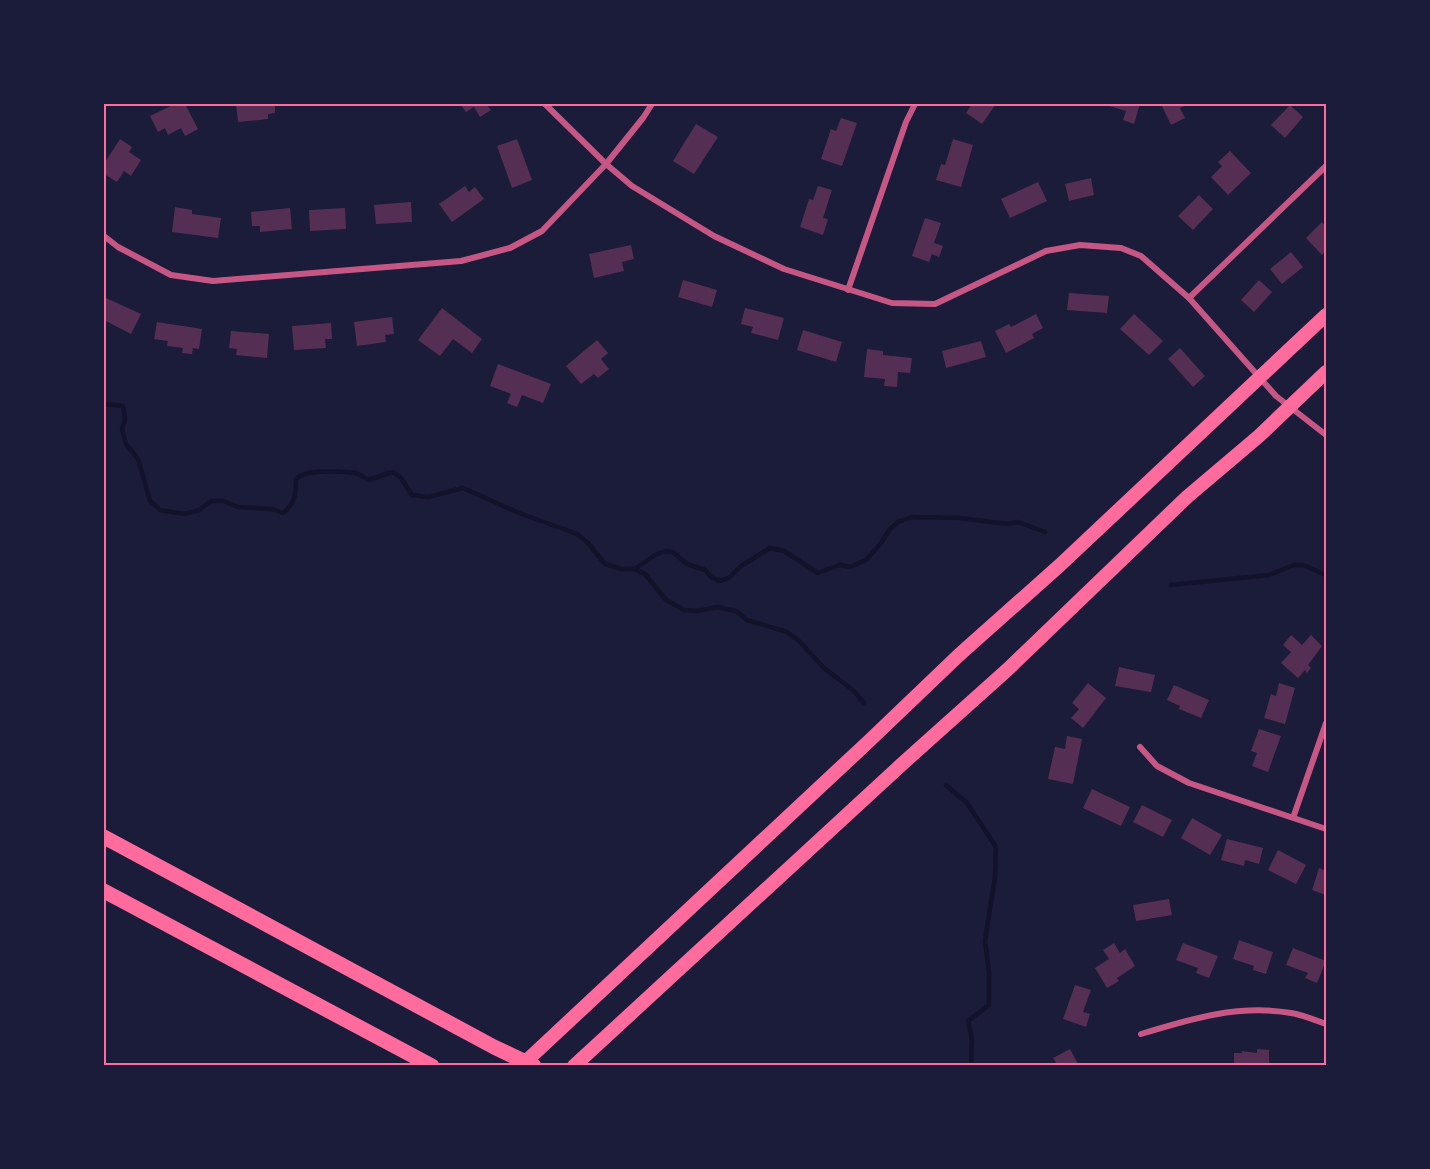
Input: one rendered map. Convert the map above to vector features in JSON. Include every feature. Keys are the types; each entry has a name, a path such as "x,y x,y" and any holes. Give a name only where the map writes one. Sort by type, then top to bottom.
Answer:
{"highway":[{"path":"104,837 494,1047 534,1065"},
{"path":"104,891 432,1065"}],"main road":[{"path":"521,1065 1326,315"},
{"path":"574,1065 1007,670 1187,496 1259,436 1326,372"}],"street":[{"path":"545,104 606,164 632,186 714,236 783,268 892,303 935,304 1046,251 1080,245 1121,248 1141,256 1189,298 1276,396 1326,435"},
{"path":"104,236 118,247 171,274 213,281 461,261 510,248 542,231 606,164 652,104"},
{"path":"848,290 906,122 915,104"},
{"path":"1189,298 1326,166"},
{"path":"1293,818 1326,723"},
{"path":"1140,747 1157,766 1189,783 1326,829"},
{"path":"1141,1034 1199,1016 1240,1010 1291,1013 1326,1024"}],"building":[{"path":"175,104 185,104 198,129 185,136 181,128 168,135 165,128 158,132 150,116"},
{"path":"236,104 275,104 275,113 268,114 268,119 238,122"},
{"path":"460,104 486,104 491,110 480,117 474,107 466,112"},
{"path":"972,104 996,104 982,124 966,113"},
{"path":"1103,104 1140,104 1134,124 1123,120 1126,111"},
{"path":"1161,104 1189,104 1180,108 1185,118 1171,125"},
{"path":"1290,105 1303,117 1285,138 1271,125"},
{"path":"841,118 857,123 842,166 821,159 831,129 836,131"},
{"path":"696,124 718,137 694,174 673,161"},
{"path":"120,139 132,147 129,152 141,160 131,176 124,171 117,182 104,174 104,164"},
{"path":"517,139 532,180 512,188 497,146"},
{"path":"953,139 973,145 961,187 936,180 941,164 945,165"},
{"path":"1230,151 1251,173 1228,195 1211,177 1222,166 1218,162"},
{"path":"1091,178 1094,195 1069,201 1065,184"},
{"path":"1038,182 1047,201 1010,218 1001,199"},
{"path":"465,186 469,192 475,187 484,199 452,222 439,204"},
{"path":"818,186 832,190 823,218 828,219 823,235 800,227 809,199 813,200"},
{"path":"1199,195 1213,209 1193,230 1178,216"},
{"path":"411,202 412,222 376,224 374,205"},
{"path":"175,207 192,210 192,214 221,218 218,238 172,232"},
{"path":"290,208 292,229 260,232 260,226 252,226 251,212"},
{"path":"345,208 346,229 310,231 309,210"},
{"path":"925,218 941,223 934,243 943,246 939,257 932,254 929,262 912,256"},
{"path":"1322,222 1326,227 1326,250 1322,255 1306,238"},
{"path":"631,245 634,259 622,262 624,271 594,278 589,254"},
{"path":"1291,252 1303,267 1282,284 1270,269"},
{"path":"683,280 717,290 712,307 678,297"},
{"path":"1259,280 1272,292 1254,312 1241,300"},
{"path":"1069,293 1109,296 1107,313 1067,310"},
{"path":"106,298 141,314 131,334 104,320"},
{"path":"442,308 482,339 472,353 453,339 440,356 418,340"},
{"path":"745,308 784,318 778,340 751,333 753,327 741,324"},
{"path":"1036,314 1043,328 1032,334 1034,338 1006,353 995,331 1009,324 1011,327"},
{"path":"1134,314 1163,341 1149,355 1120,329"},
{"path":"392,317 394,334 385,335 386,342 357,346 354,322"},
{"path":"157,322 202,329 199,349 193,348 192,354 182,353 183,348 167,346 168,341 154,339"},
{"path":"331,323 332,339 325,339 326,348 294,350 292,326"},
{"path":"803,330 842,342 836,362 797,350"},
{"path":"231,331 269,334 267,358 236,355 237,349 229,348"},
{"path":"597,340 608,353 601,359 609,369 598,378 594,374 581,384 566,366"},
{"path":"981,341 986,357 946,368 942,351"},
{"path":"1180,348 1205,376 1193,387 1168,359"},
{"path":"867,349 883,351 883,355 912,358 910,373 898,372 897,387 884,386 885,379 864,377"},
{"path":"498,364 551,384 543,403 522,395 517,407 507,403 511,394 490,386"},
{"path":"1291,635 1302,645 1311,635 1322,646 1308,665 1311,668 1307,673 1305,670 1298,678 1281,663 1291,652 1283,645"},
{"path":"1119,667 1155,675 1151,692 1115,686"},
{"path":"1088,683 1106,698 1083,728 1071,718 1079,709 1072,703"},
{"path":"1279,683 1295,688 1285,724 1264,718 1271,694 1276,696"},
{"path":"1174,685 1209,700 1201,718 1179,709 1180,706 1167,700"},
{"path":"1259,729 1281,736 1268,772 1252,766 1257,753 1251,751"},
{"path":"1067,736 1082,739 1073,784 1048,779 1055,747 1065,749"},
{"path":"1092,789 1130,807 1121,826 1083,808"},
{"path":"1142,805 1172,820 1163,837 1133,822"},
{"path":"1192,818 1222,835 1210,855 1181,838"},
{"path":"1227,839 1263,848 1259,864 1245,860 1244,866 1221,860"},
{"path":"1278,850 1306,865 1296,884 1268,870"},
{"path":"1319,868 1326,871 1326,895 1312,890"},
{"path":"1169,899 1172,915 1136,921 1133,905"},
{"path":"1239,940 1273,952 1266,974 1253,970 1254,966 1233,959"},
{"path":"1114,943 1120,953 1125,949 1135,966 1117,978 1119,981 1107,988 1095,968 1109,959 1103,950"},
{"path":"1183,943 1218,956 1209,978 1196,973 1198,968 1176,960"},
{"path":"1293,948 1326,961 1317,983 1305,978 1308,973 1286,965"},
{"path":"1075,985 1091,990 1083,1012 1090,1014 1086,1027 1063,1019"},
{"path":"1070,1049 1079,1066 1058,1066 1053,1058"},
{"path":"1257,1049 1269,1050 1269,1066 1234,1066 1234,1053 1242,1053 1242,1051 1257,1053"}],"waterway":[{"path":"104,404 123,406 125,419 122,429 126,444 138,459 150,501 160,510 185,514 199,510 211,501 224,501 238,507 272,509 283,513 294,498 296,479 307,474 324,472 355,473 368,480 393,472 401,478 412,495 428,497 463,488 519,513 577,534 588,543 605,564 621,569 635,569 645,574 666,600 684,610 697,611 717,607 736,611 747,620 787,632 799,641 824,668 854,691 864,703"},
{"path":"635,569 655,555 666,551 673,552 687,564 705,570 719,581 729,578 741,566 770,548 784,551 818,573 840,565 850,567 866,560 898,522 912,517 959,518 1008,524 1018,522 1045,532"},
{"path":"1171,585 1269,575 1294,565 1303,565 1326,575"},
{"path":"946,785 967,803 996,847 995,877 985,941 989,972 989,1005 968,1021 972,1039 971,1066"}]}
